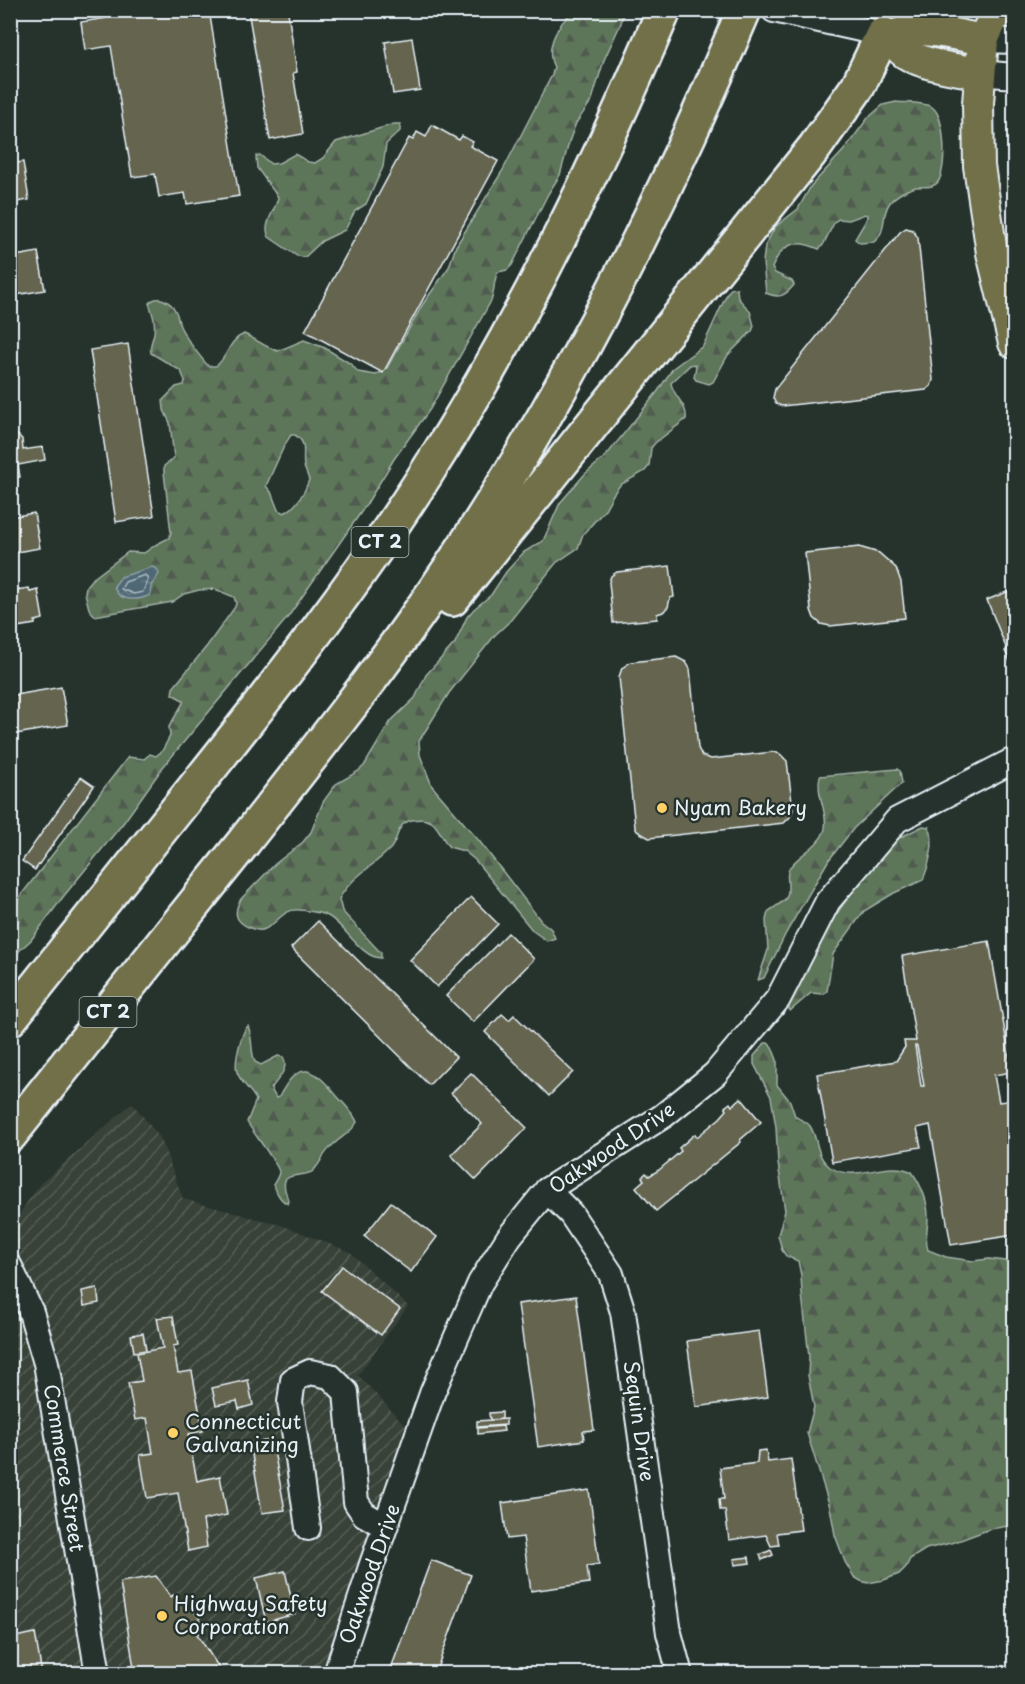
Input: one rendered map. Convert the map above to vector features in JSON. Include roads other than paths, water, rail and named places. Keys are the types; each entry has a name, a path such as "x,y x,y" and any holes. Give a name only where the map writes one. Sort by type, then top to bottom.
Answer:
{"highway":[{"name":"CT 2","path":"10,1019 298,656 361,571 424,476 486,376 552,254 612,129 664,10"},
{"name":"CT 2","path":"10,1135 350,707 410,626 464,547 520,459 576,364 658,202 744,10"},
{"path":"350,707 386,674 449,604 815,147 858,86 888,36"}],"main road":[{"path":"970,10 983,40"},
{"path":"997,10 983,40 978,129 982,195 996,274 1014,343"},
{"path":"888,36 916,30 983,40"},
{"path":"888,36 911,56 980,74"}],"street":[{"path":"774,10 888,36"},
{"path":"983,40 1014,41"},
{"path":"980,74 1014,76"},
{"name":"Oakwood Drive","path":"336,1674 433,1391 480,1282 509,1237 547,1190 663,1116 716,1074 778,999 828,901 897,820 1014,760"},
{"name":"Sequin Drive","path":"547,1190 571,1214 611,1274 623,1312 669,1633 680,1674"},
{"name":"Commerce Street","path":"10,1267 31,1312 46,1363 98,1674"},
{"path":"308,1528 290,1402 293,1380 310,1372 330,1376 346,1392 356,1502 364,1514 385,1526"}],"water":[{"path":"152,567 157,569 159,574 151,586 150,595 129,599 119,595 114,586 121,577"}],"place":[{"name":"Nyam Bakery","path":"662,808"},
{"name":"Connecticut Galvanizing","path":"173,1433"},
{"name":"Highway Safety Corporation","path":"162,1616"}]}
